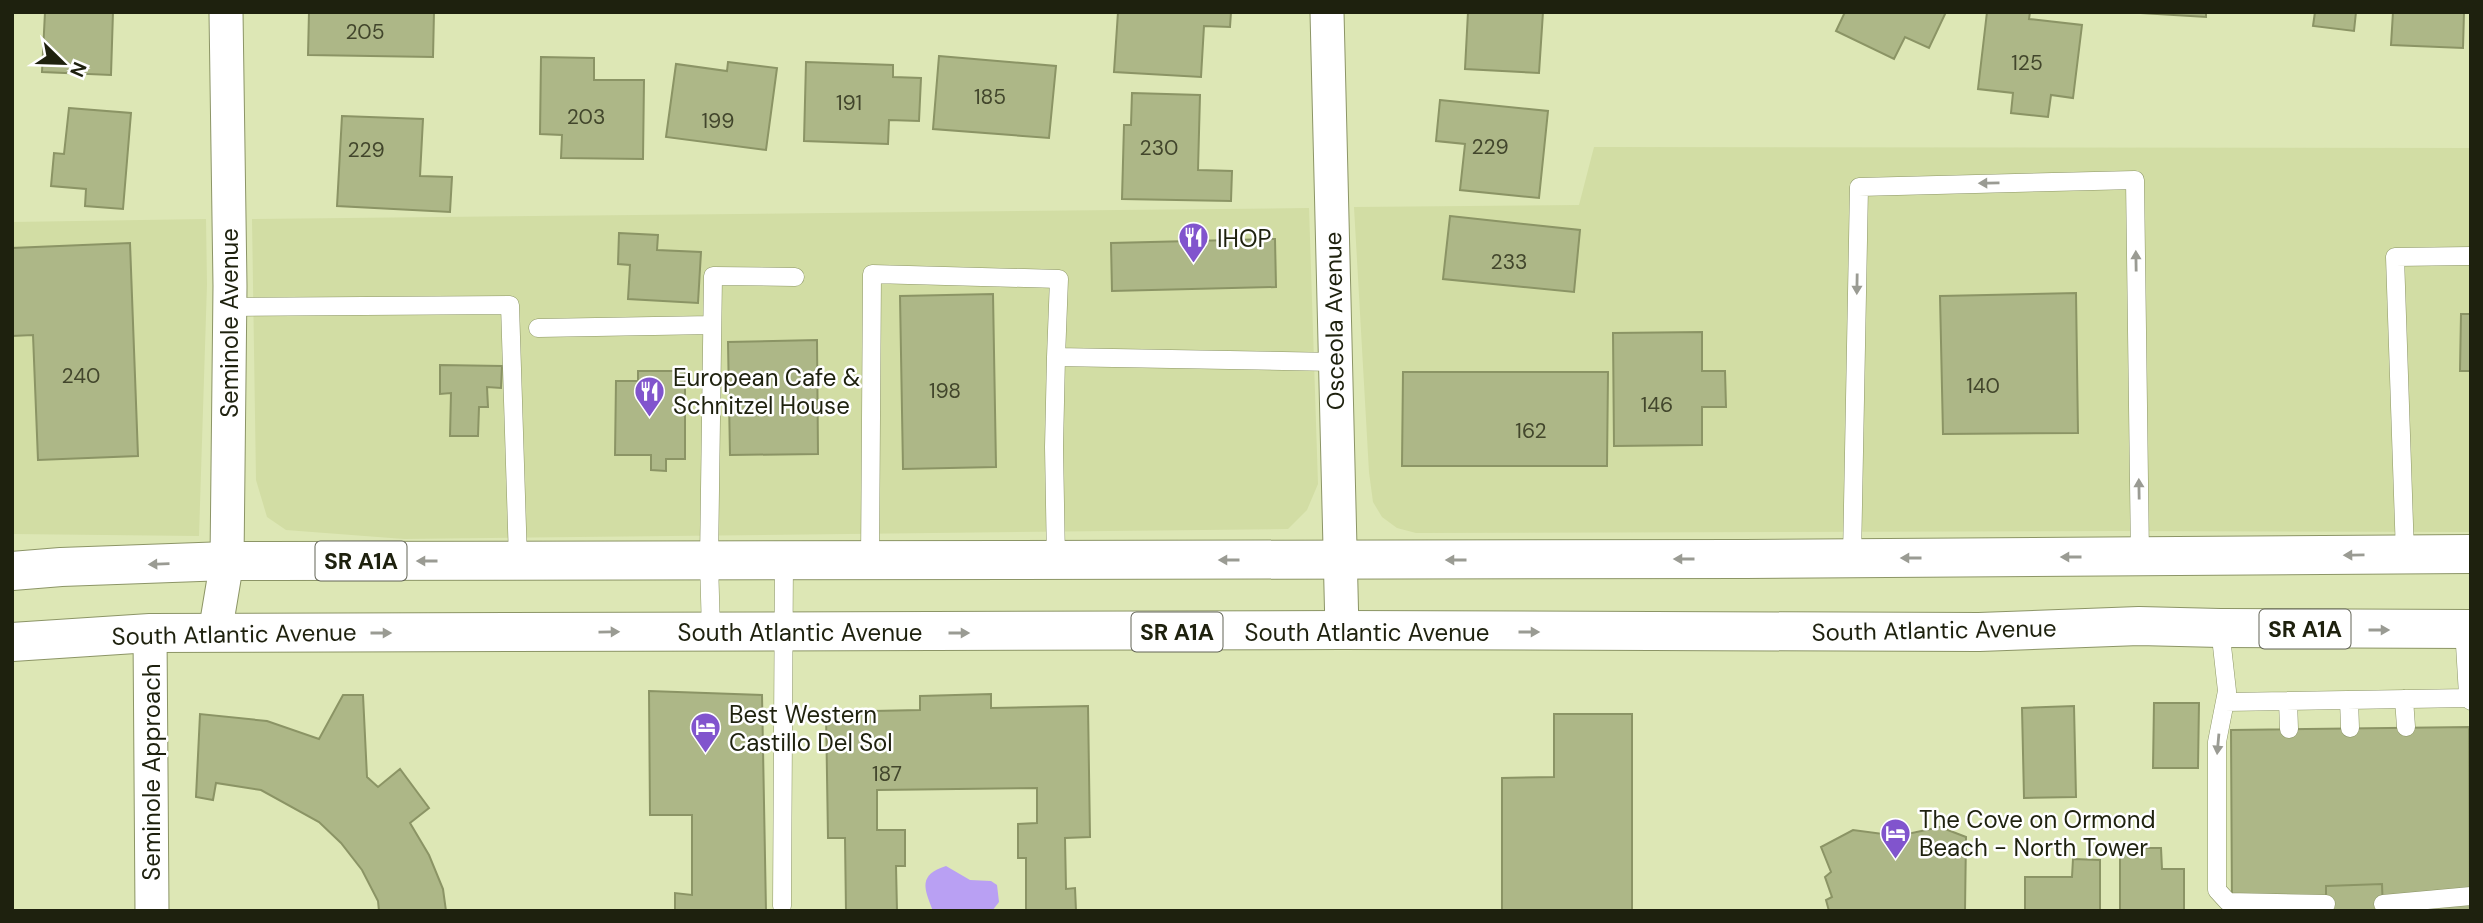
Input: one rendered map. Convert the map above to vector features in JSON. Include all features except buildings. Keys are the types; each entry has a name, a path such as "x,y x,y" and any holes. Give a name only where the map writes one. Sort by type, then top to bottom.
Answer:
{"main road":[{"name":"SR A1A","path":"12,571 227,561 784,559 870,562 2471,554"},
{"name":"South Atlantic Avenue","path":"12,642 150,633 1979,632 2139,626 2468,628"}],"street":[{"name":"Seminole Avenue","path":"215,633 227,561 229,307 226,12"},
{"name":"Osceola Avenue","path":"1327,12 1342,631"},
{"name":"Seminole Approach","path":"150,633 152,911"}],"lane":[{"path":"1852,558 1859,187 2135,180 2140,557"},
{"path":"2405,554 2395,257 2471,256"},
{"path":"870,562 872,274 1059,279 1054,447 1056,561"},
{"path":"710,632 713,276 795,277"},
{"path":"229,307 510,305 518,561"},
{"path":"538,328 712,325"},
{"path":"1056,357 1335,362"},
{"path":"782,906 784,559"},
{"path":"2220,628 2227,691 2217,742 2217,890 2228,902 2326,904"},
{"path":"2225,702 2470,699 2468,628"},
{"path":"2404,699 2406,727"},
{"path":"2349,700 2350,728"},
{"path":"2288,701 2289,729"},
{"path":"2383,904 2471,896"}],"shaded area":[{"path":"1594,147 2471,148 2471,532 1416,533 1397,528 1382,517 1373,502 1354,207 1579,205"},
{"path":"1309,208 1318,484 1307,510 1288,529 404,539 286,530 267,517 256,480 252,219"},
{"path":"206,219 207,284 199,536 12,534 12,222"},
{"path":"946,866 970,880 991,881 997,885 999,902 992,911 933,911 927,896 927,878"}],"place":[{"name":"IHOP","path":"1194,265"},
{"name":"European Cafe & Schnitzel House","path":"650,418"},
{"name":"Best Western Castillo Del Sol","path":"706,755"},
{"name":"The Cove on Ormond Beach - North Tower","path":"1896,860"}]}
